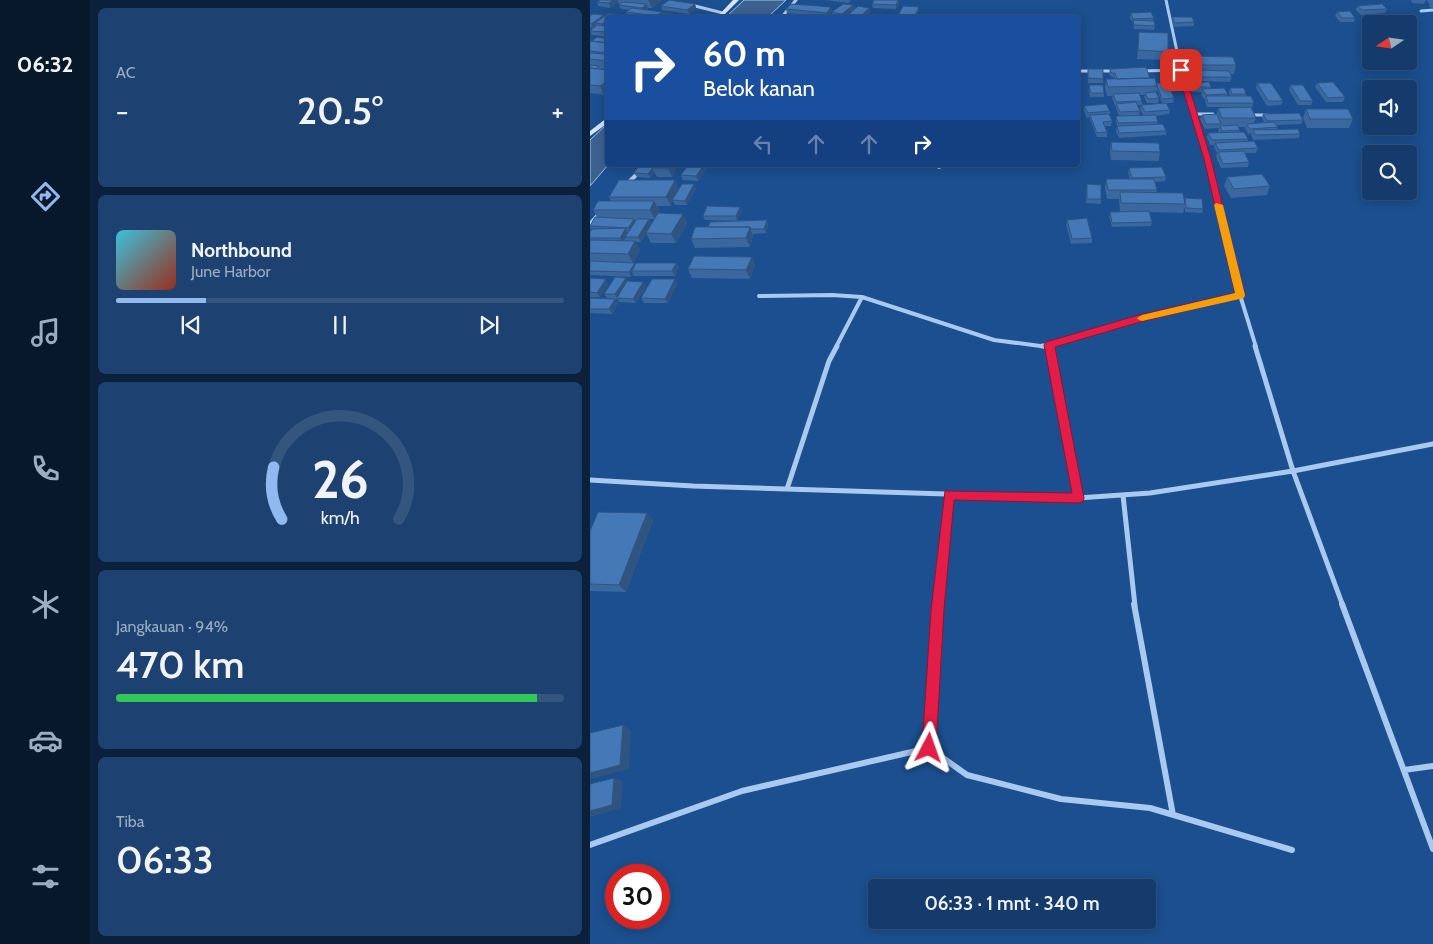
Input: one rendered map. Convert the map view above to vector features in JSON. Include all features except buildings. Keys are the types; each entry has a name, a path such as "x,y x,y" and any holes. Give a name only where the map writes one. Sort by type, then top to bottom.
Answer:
{"main road":[{"path":"722,15 736,0"},
{"path":"590,134 605,122"}],"street":[{"path":"784,15 796,0"},
{"path":"1166,0 1181,70 1207,159 1240,295 1293,471 1433,849"},
{"path":"689,5 724,13"},
{"path":"1421,11 1433,10"},
{"path":"1141,71 1181,70"},
{"path":"1080,71 1121,71"},
{"path":"1194,114 1214,114"},
{"path":"1243,115 1273,115"},
{"path":"627,184 644,167"},
{"path":"590,224 602,211"},
{"path":"759,296 832,295 862,297 994,340 1048,347"},
{"path":"1048,347 1052,343 1139,318 1240,295"},
{"path":"787,489 829,361 862,297"},
{"path":"1048,347 1078,498"},
{"path":"590,480 693,486 1078,498 1150,493 1293,471 1433,444"},
{"path":"929,748 938,610 949,495"},
{"path":"1123,496 1136,620 1173,815"},
{"path":"590,845 742,791 929,748 966,775 1061,799 1150,808 1292,850"},
{"path":"1404,770 1433,766"}],"water":[{"path":"744,0 786,0 770,15 728,15"},
{"path":"605,126 606,167 590,186 590,140"}],"slow traffic":[{"path":"1142,318 1240,295 1218,205"}],"route":[{"path":"929,748 938,610 949,495 1078,498 1049,345 1139,318 1240,295 1207,159 1181,70"}]}
